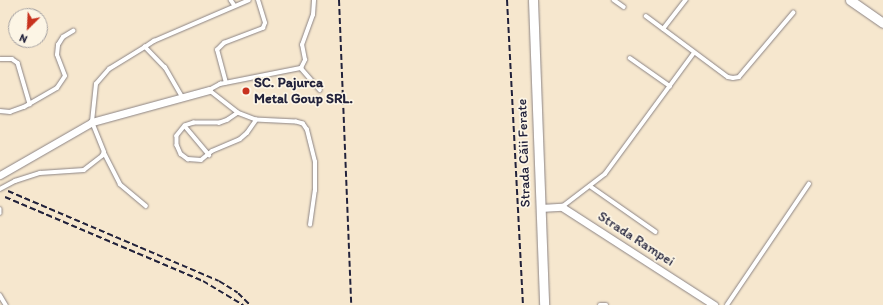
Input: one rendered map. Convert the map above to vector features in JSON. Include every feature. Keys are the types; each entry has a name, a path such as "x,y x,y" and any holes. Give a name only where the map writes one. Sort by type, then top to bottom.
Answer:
{"street":[{"name":"Strada Căii Ferate","path":"533,0 544,305"},
{"path":"850,0 883,23"},
{"path":"0,175 92,122 209,90"},
{"path":"540,208 562,207"},
{"name":"Strada Rampei","path":"562,207 714,305"}],"lane":[{"path":"231,0 235,6"},
{"path":"146,206 120,184 104,152 92,122 94,91 99,78 146,48 154,41 249,0"},
{"path":"226,83 217,50 220,44 264,28 265,24 258,0"},
{"path":"310,225 315,191 313,176 315,162 307,130 303,124 296,122 256,120 238,113 209,90 226,83 300,68 305,60 302,45 313,15 314,0"},
{"path":"614,0 624,7"},
{"path":"663,29 686,0"},
{"path":"646,16 728,77 739,77 793,13"},
{"path":"0,111 10,112 30,104 57,88 64,81 64,69 57,55 58,45 63,37 73,31"},
{"path":"146,48 165,68 182,97"},
{"path":"562,207 605,174 694,53"},
{"path":"630,58 670,86"},
{"path":"0,59 12,59 18,63 30,104"},
{"path":"300,68 320,90"},
{"path":"238,113 228,120 220,123 185,126 177,136 177,145 180,154 188,159 197,161 247,133 256,120"},
{"path":"185,126 209,155"},
{"path":"0,189 15,180 40,173 84,170 104,152"},
{"path":"727,305 809,184"},
{"path":"590,186 656,232"},
{"path":"0,295 6,305"},
{"path":"600,305 606,305"}],"railway":[{"path":"339,0 351,305"},
{"path":"507,0 523,305"},
{"path":"8,191 219,281 238,293 250,305"},
{"path":"5,197 203,281 243,305"}],"place":[{"name":"SC. Pajurca Metal Goup SRL.","path":"246,91"}]}
